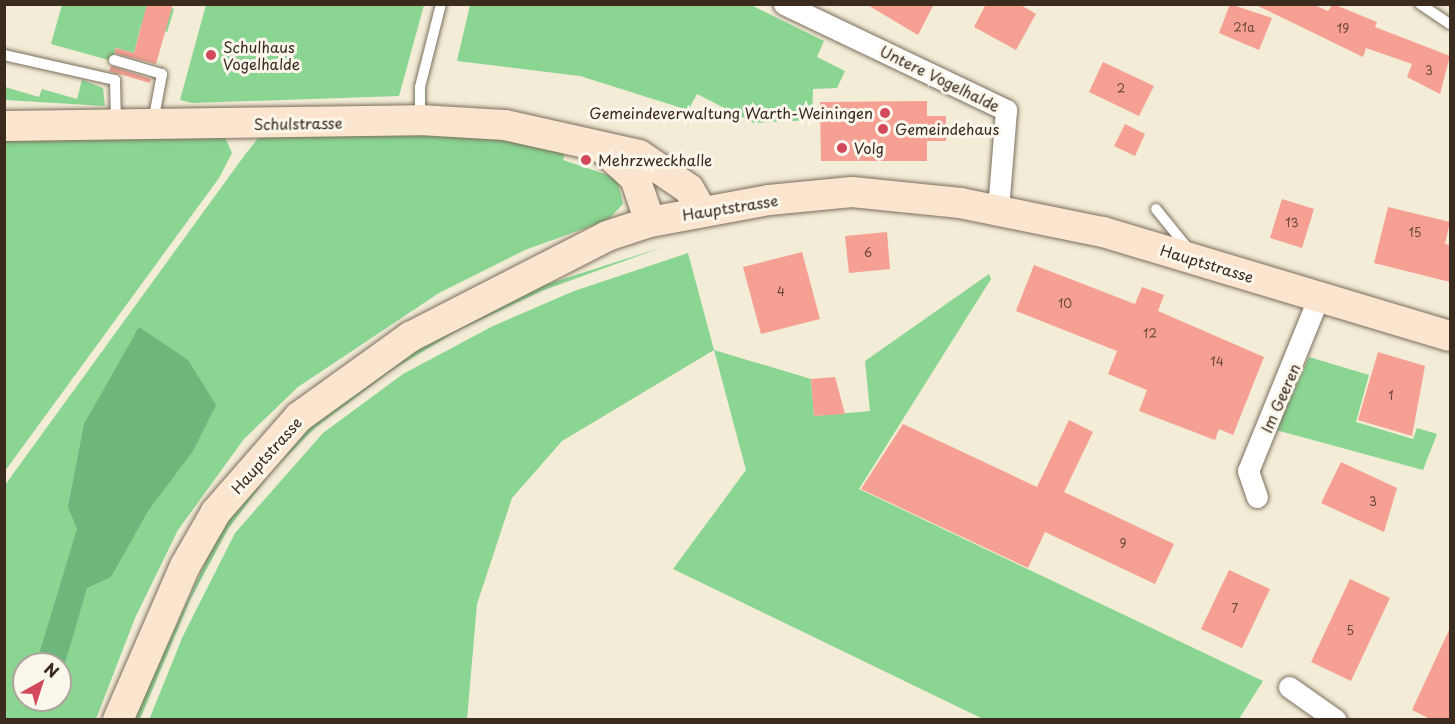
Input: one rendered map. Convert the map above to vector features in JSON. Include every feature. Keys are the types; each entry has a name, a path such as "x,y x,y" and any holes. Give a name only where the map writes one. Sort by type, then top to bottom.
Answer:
{"main road":[{"name":"Schulstrasse","path":"4,126 153,126 420,120 505,124 590,142 658,165 689,189 688,226"},
{"name":"Schulstrasse","path":"590,142 635,178 650,222"},
{"name":"Hauptstrasse","path":"513,282 688,226 852,192 998,209 1197,260 1318,299 1450,336"},
{"name":"Hauptstrasse","path":"118,720 185,566 253,465 349,376 513,282 650,222"},
{"path":"650,222 688,226"}],"street":[{"name":"Untere Vogelhalde","path":"784,4 1006,110 998,209"},
{"name":"Im Geeren","path":"1257,497 1248,471 1318,299"},
{"path":"1289,687 1336,720"}],"lane":[{"path":"420,120 420,87 441,4"},
{"path":"1420,4 1450,24"},
{"path":"4,55 115,80 116,126"},
{"path":"114,60 162,74 153,126"},
{"path":"1156,209 1197,260"}],"green space":[{"path":"158,4 174,9 167,32 141,25 134,53 116,48 112,61 51,44 62,5"},
{"path":"206,4 424,5 399,96 192,103 180,100"},
{"path":"470,5 751,5 824,41 817,57 845,71 837,88 813,89 812,120 754,123 697,94 688,110 580,76 457,61"},
{"path":"82,80 103,88 105,106 5,100 5,87 39,97 42,89 77,99"},
{"path":"446,133 509,139 565,153 563,160 617,178 623,204 608,220 525,250 439,293 298,387 244,439 178,530 135,618 96,719 5,720 5,485 259,137"},
{"path":"225,137 232,153 219,178 5,471 5,138"},
{"path":"663,247 544,290 457,331 392,370 315,428 272,471 228,529 190,600 140,719 133,720 217,537 233,514 314,422 401,358 532,289"},
{"path":"688,253 714,350 562,441 512,498 477,604 467,719 149,720 182,638 235,533 323,433 403,374 493,326 574,291"},
{"path":"989,274 991,279 859,489 1263,681 1239,719 983,719 673,569 746,470 714,350 811,379 814,416 870,411 865,361"},
{"path":"139,327 188,360 216,405 193,451 148,511 111,577 87,588 68,652 41,652 77,529 68,507 84,424"},
{"path":"1309,357 1369,375 1356,422 1413,439 1417,428 1437,434 1423,470 1276,430"}],"building":[{"path":"147,4 173,4 156,64 114,53 116,48 134,53"},
{"path":"866,4 934,4 918,35"},
{"path":"986,4 1019,4 1036,14 1016,50 974,27"},
{"path":"1230,4 1272,18 1259,50 1219,33"},
{"path":"1254,4 1312,4 1328,11 1333,4 1377,22 1375,27 1450,56 1440,94 1407,77 1412,64 1366,48 1363,57"},
{"path":"1103,62 1154,86 1139,116 1089,92"},
{"path":"111,66 151,79 150,83 109,71"},
{"name":"Gemeindehaus","path":"927,101 927,116 946,116 946,141 927,141 927,161 821,161 820,102"},
{"path":"1125,124 1145,134 1135,156 1114,146"},
{"path":"1282,199 1314,209 1302,248 1270,238"},
{"path":"1388,207 1450,222 1445,244 1450,245 1450,282 1374,263"},
{"path":"887,232 890,269 849,273 845,236"},
{"path":"802,252 820,319 761,334 743,267"},
{"path":"1034,265 1135,304 1142,287 1164,295 1158,311 1264,357 1233,435 1219,429 1215,440 1139,411 1147,390 1108,374 1117,351 1016,311"},
{"path":"1378,352 1425,366 1412,436 1358,420"},
{"path":"835,377 845,414 814,416 811,379"},
{"path":"1069,420 1093,432 1064,492 1174,544 1155,584 1045,532 1028,568 861,489 903,424 1037,487"},
{"path":"1341,462 1397,488 1384,532 1321,503"},
{"path":"1229,570 1270,589 1242,648 1201,629"},
{"path":"1350,579 1390,598 1351,681 1311,662"},
{"path":"1450,628 1450,720 1432,720 1412,710"}],"place":[{"name":"Schulhaus Vogelhalde","path":"211,55"},
{"name":"Gemeindeverwaltung Warth-Weiningen","path":"885,113"},
{"name":"Gemeindehaus","path":"883,129"},
{"name":"Volg","path":"842,148"},
{"name":"Mehrzweckhalle","path":"586,160"}]}
